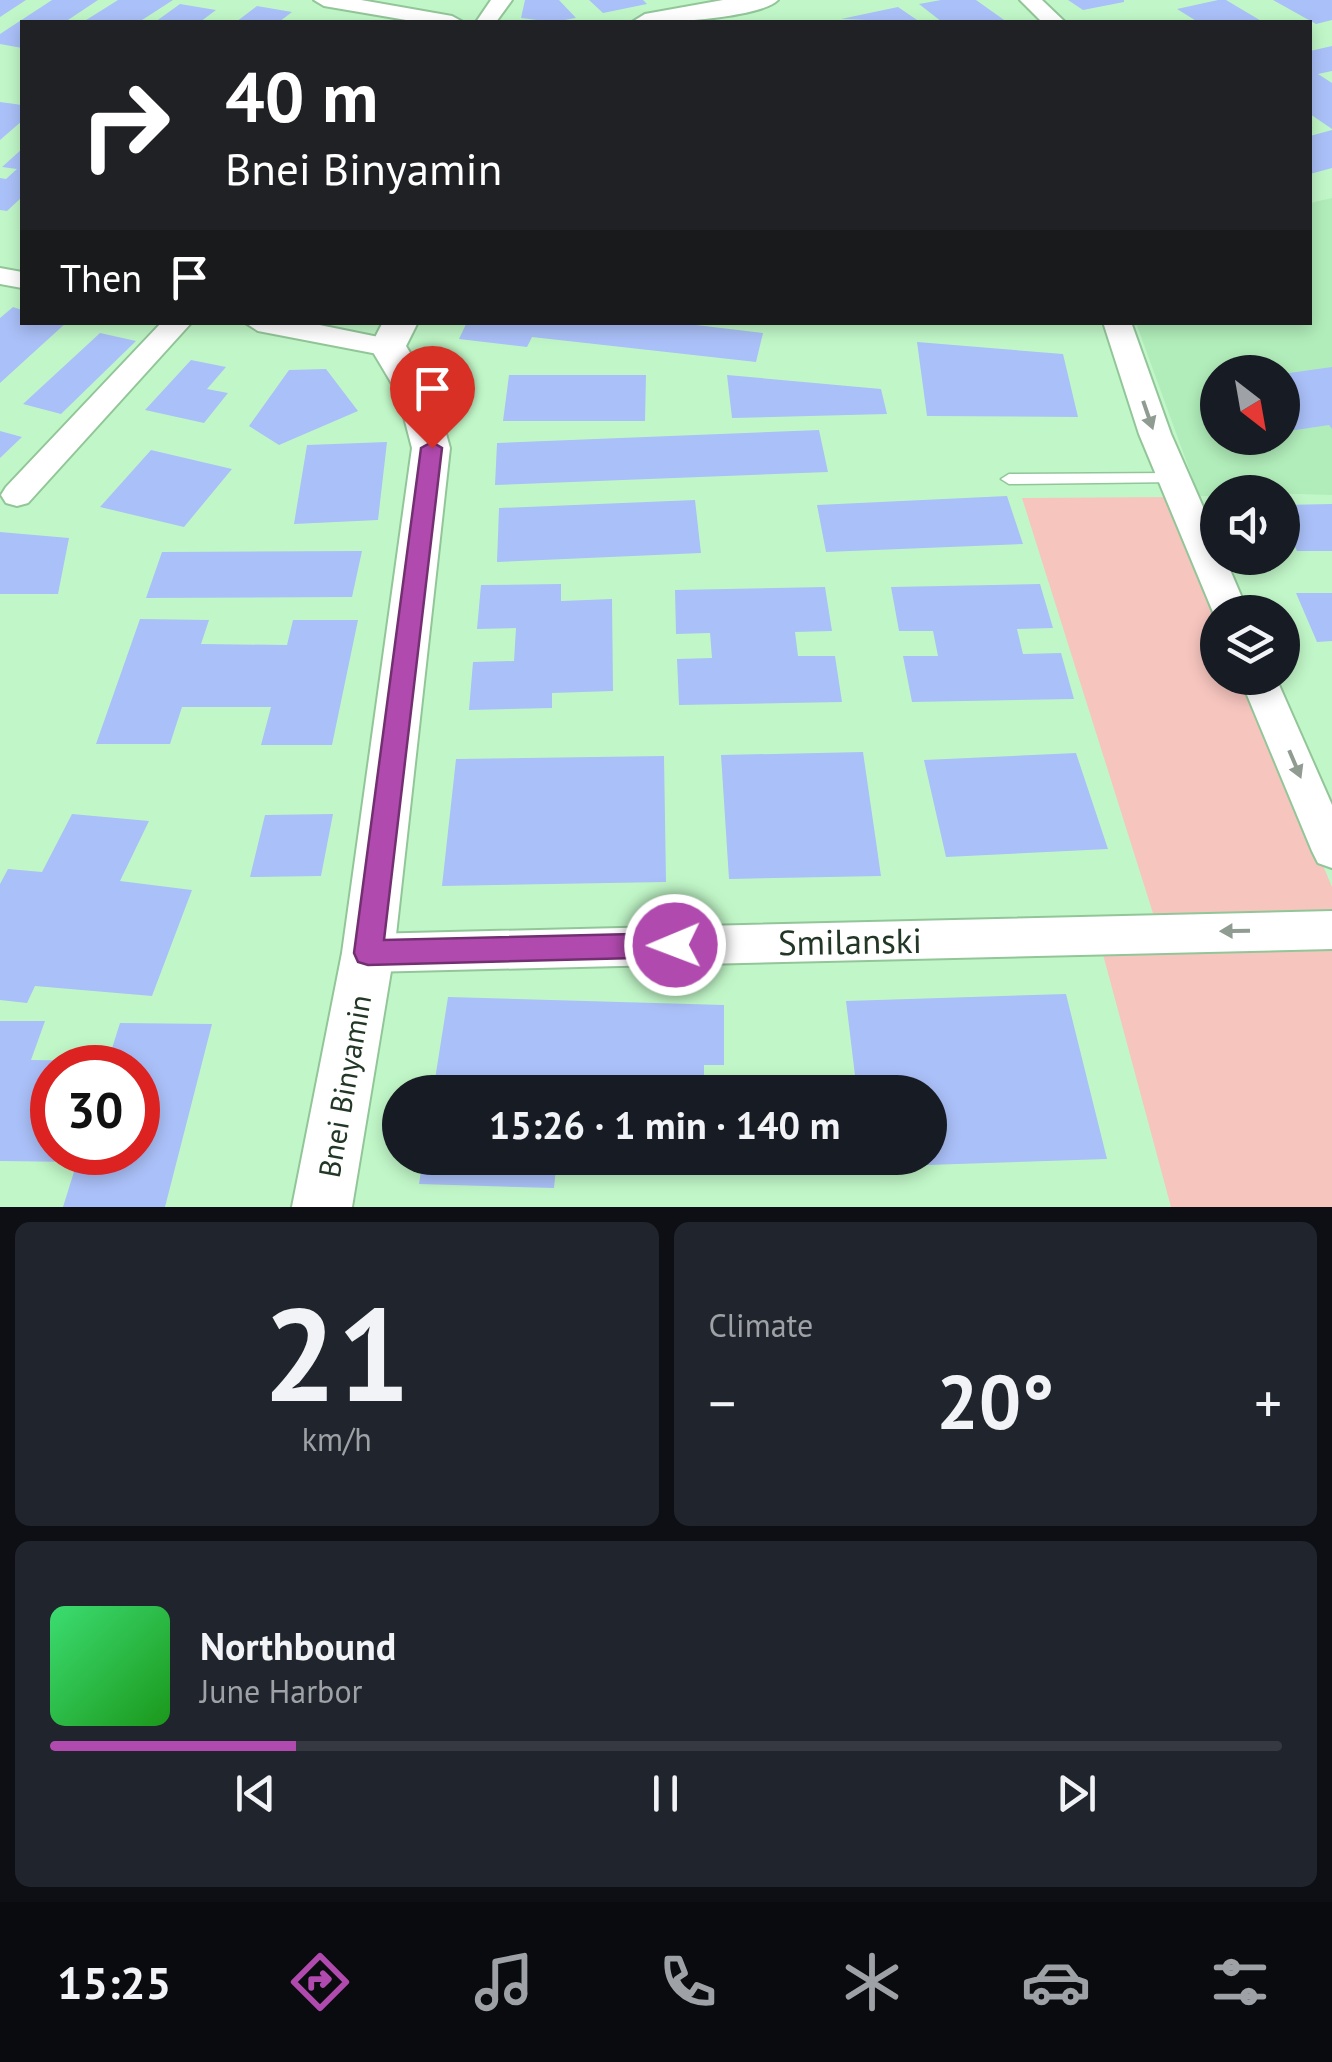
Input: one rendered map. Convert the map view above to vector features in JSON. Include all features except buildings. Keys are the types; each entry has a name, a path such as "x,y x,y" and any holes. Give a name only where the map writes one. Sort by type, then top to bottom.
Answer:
{"street":[{"path":"324,0 440,20"},
{"path":"656,20 765,0"},
{"path":"1030,0 1052,20"},
{"path":"17,495 175,325"},
{"path":"292,325 395,334"},
{"path":"1118,325 1173,478 1224,595"},
{"name":"Bnei Binyamin","path":"322,1207 368,953 432,448 424,408 395,334"},
{"path":"1265,695 1332,851"},
{"name":"Smilanski","path":"368,953 1332,930"}],"lane":[{"path":"1009,479 1173,478"}],"shaded area":[{"path":"1332,198 1332,495 1300,494 1300,475 1200,475 1200,496 1137,325 1312,325 1312,203"},
{"path":"1170,497 1211,595 1200,595 1200,695 1252,695 1332,887 1332,1207 1171,1207 1101,947 1163,945 1022,498"}],"route":[{"path":"432,448 368,953 675,945"}]}
